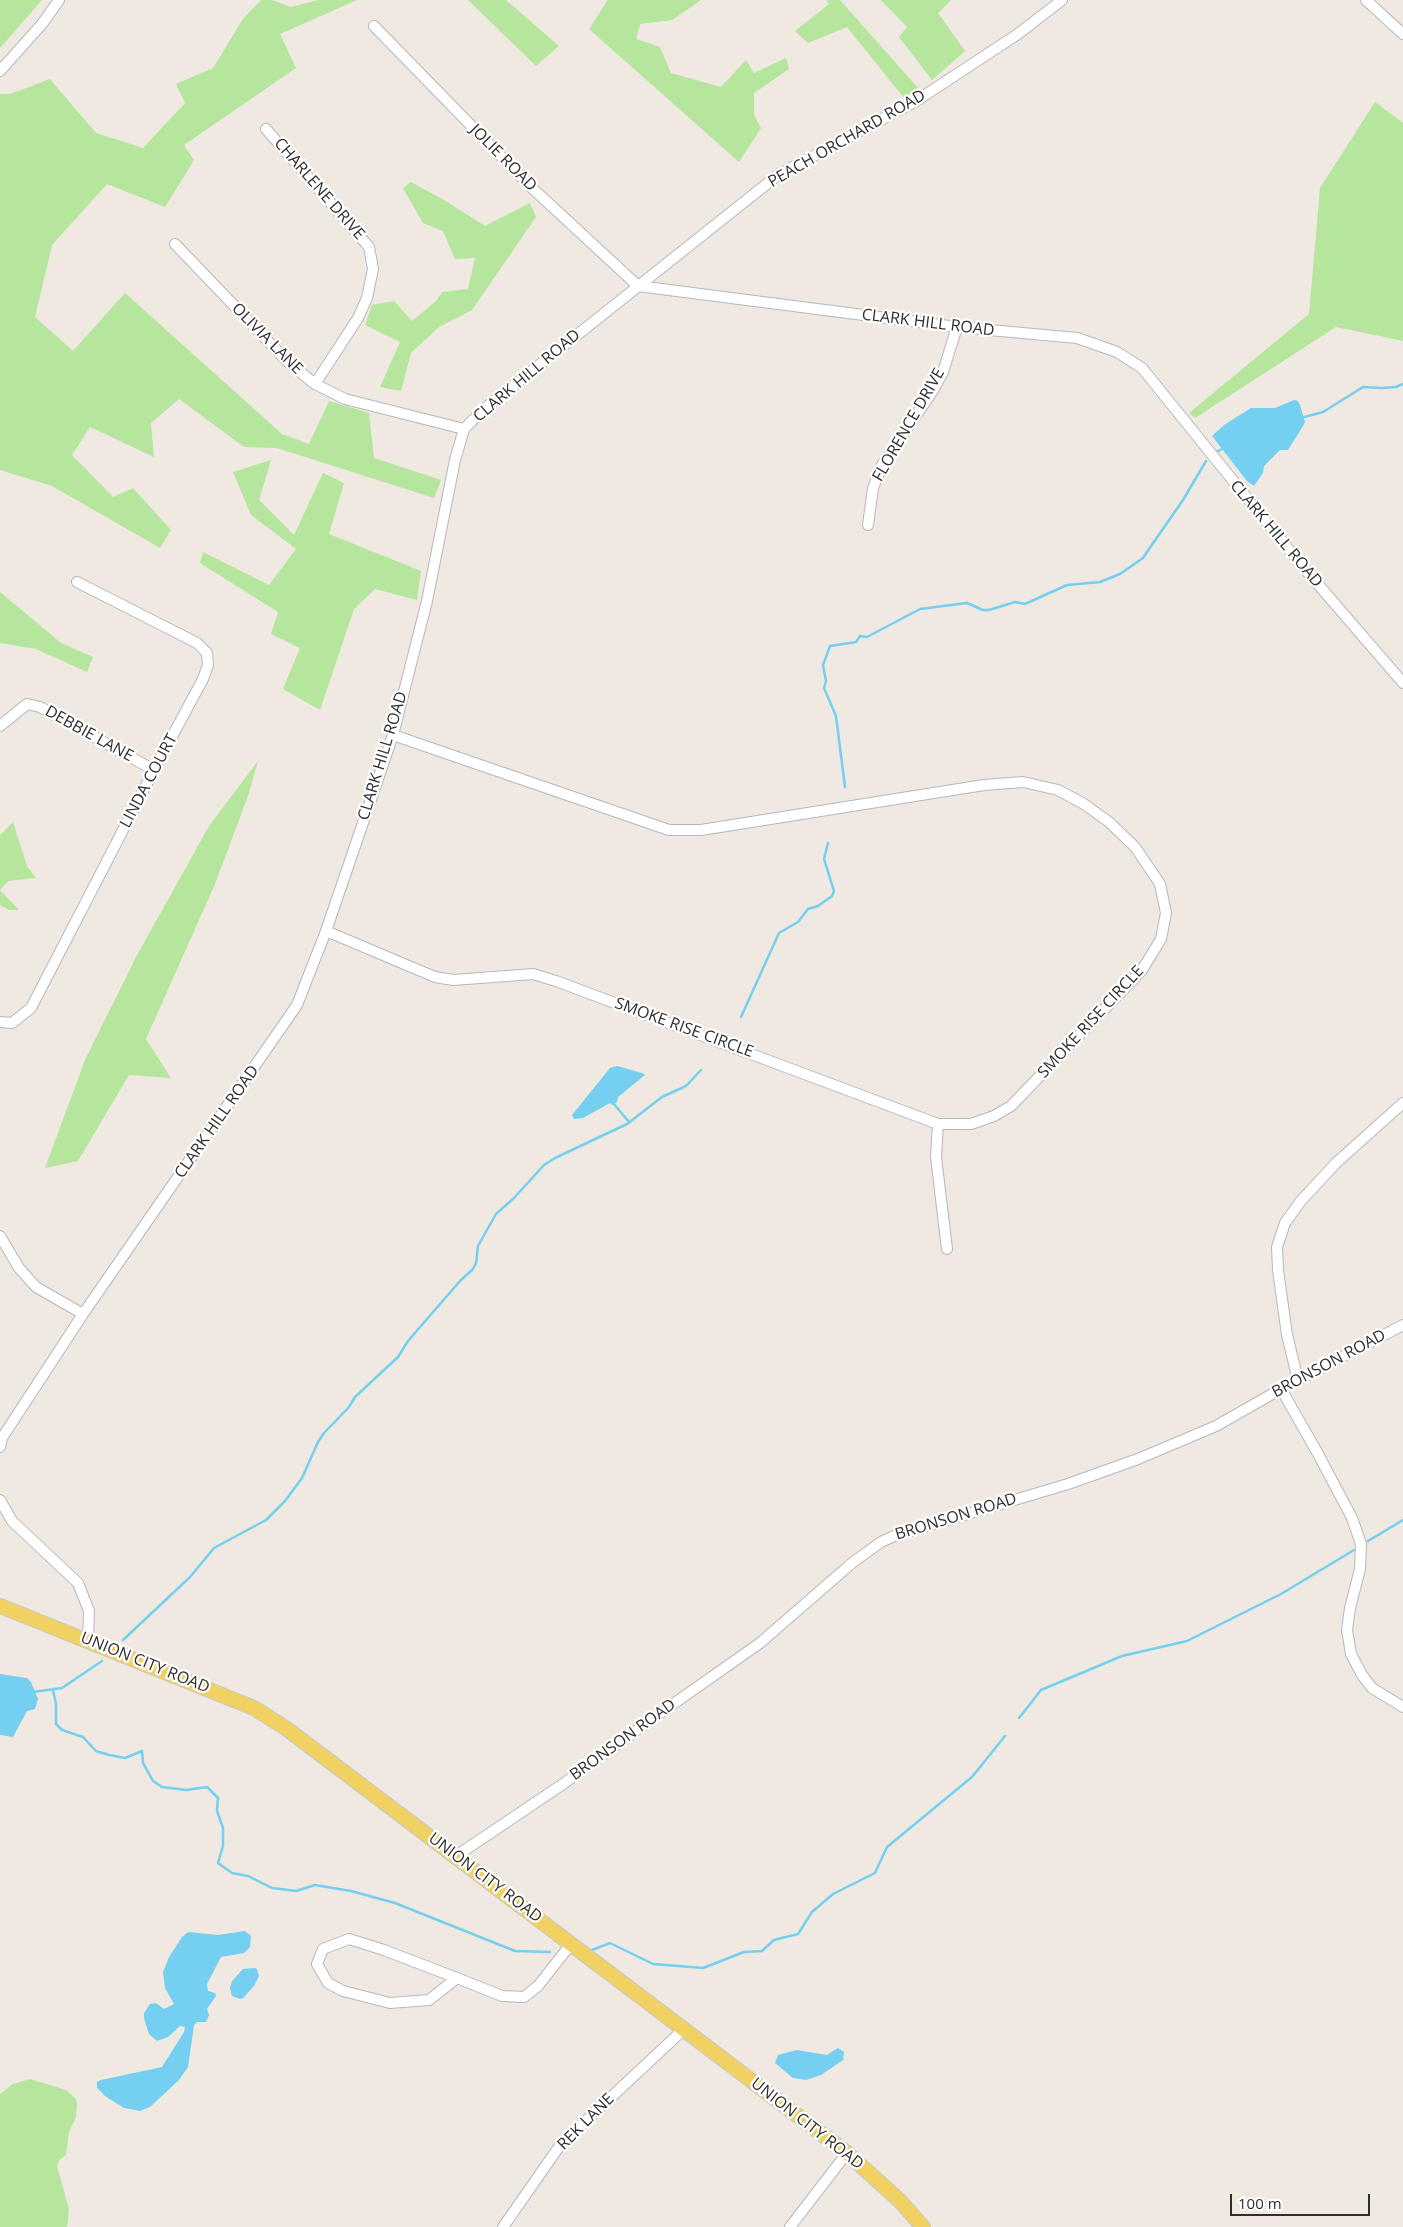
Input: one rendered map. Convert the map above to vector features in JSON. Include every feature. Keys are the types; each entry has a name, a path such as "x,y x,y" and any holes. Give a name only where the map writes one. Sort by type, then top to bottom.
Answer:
{"main road":[{"name":"UNION CITY ROAD","path":"0,1606 254,1708 287,1729 846,2153 900,2201 923,2227"}],"street":[{"path":"0,71 42,24 59,0"},
{"name":"PEACH ORCHARD ROAD","path":"638,286 778,175 916,101 1018,34 1062,0"},
{"path":"1366,0 1403,34"},
{"name":"JOLIE ROAD","path":"374,26 531,187 638,286"},
{"name":"CHARLENE DRIVE","path":"266,129 369,247 373,268 367,298 358,318 315,384"},
{"name":"OLIVIA LANE","path":"175,244 288,362 315,384 346,399 464,429"},
{"name":"CLARK HILL ROAD","path":"1,1441 83,1314 297,1006 326,931 392,735 427,600 455,460 464,429 484,410 638,286 957,327 1076,338 1117,352 1142,368 1298,561 1403,683"},
{"name":"FLORENCE DRIVE","path":"868,524 872,488 882,465 932,392 943,372 957,327"},
{"name":"LINDA COURT","path":"0,1022 12,1023 31,1008 154,770 203,680 208,665 207,653 197,643 77,582"},
{"name":"DEBBIE LANE","path":"0,726 27,704 40,707 154,770"},
{"name":"SMOKE RISE CIRCLE","path":"326,931 434,977 453,980 533,974 556,981 938,1124 971,1124 994,1116 1012,1106 1142,970 1161,939 1166,913 1160,884 1135,847 1109,822 1084,804 1058,790 1023,782 984,785 701,830 670,830 392,735"},
{"path":"1298,1380 1287,1335 1278,1270 1278,1246 1285,1223 1300,1202 1336,1163 1403,1103"},
{"path":"938,1124 936,1157 947,1249"},
{"path":"0,1236 19,1268 36,1287 83,1314"},
{"name":"BRONSON ROAD","path":"456,1856 563,1784 760,1643 852,1563 881,1542 894,1536 1068,1484 1138,1459 1216,1426 1281,1389 1403,1325"},
{"path":"1281,1389 1318,1452 1352,1518 1361,1544 1360,1569 1350,1608 1347,1630 1351,1654 1372,1688 1403,1707"},
{"path":"0,1500 12,1521 78,1583 89,1611 88,1640"},
{"path":"457,1978 429,2000 390,2003 343,1991 328,1983 317,1964 323,1949 349,1939 457,1978 502,1996 524,1997 538,1986 571,1944"},
{"name":"REK LANE","path":"502,2227 561,2144 684,2029"},
{"path":"790,2227 846,2153"}],"green space":[{"path":"0,0 42,0 0,48"},
{"path":"261,0 272,0 291,7 318,0 357,0 280,34 296,68 184,145 194,160 165,207 107,184 52,245 35,317 73,351 125,293 282,434 309,444 329,401 369,413 374,458 441,480 434,498 277,448 244,447 179,399 151,423 154,457 90,427 72,455 113,497 133,488 171,530 160,548 52,486 0,470 0,94 10,94 50,79 96,133 143,148 185,103 176,84 213,68 243,19"},
{"path":"468,0 506,0 559,46 536,66"},
{"path":"608,0 701,0 672,20 640,24 636,39 660,47 671,73 721,87 746,60 754,73 786,58 789,69 754,93 754,115 761,128 739,162 589,29"},
{"path":"826,0 840,0 918,88 904,98 847,27 808,43 795,31 829,4"},
{"path":"881,0 951,0 938,13 965,51 932,80 899,37 907,27"},
{"path":"1375,102 1403,123 1403,341 1336,327 1195,418 1189,413 1309,314 1320,188"},
{"path":"411,182 485,226 530,203 536,217 472,310 439,327 411,353 401,391 380,387 400,342 365,325 372,305 394,301 412,321 436,301 442,292 468,289 475,258 455,259 443,231 423,223 403,188"},
{"path":"271,460 259,500 294,535 323,473 344,483 329,534 421,571 417,600 375,589 354,609 320,710 283,689 300,648 271,634 278,612 200,563 203,552 269,585 296,549 251,515 233,472"},
{"path":"0,592 61,643 93,657 87,672 36,649 0,643"},
{"path":"258,761 248,796 215,884 146,1039 171,1078 129,1075 78,1161 45,1168 85,1060 136,957 209,826"},
{"path":"13,822 27,866 36,878 8,881 0,890 0,835"},
{"path":"0,890 19,910 9,910 0,905"},
{"path":"30,2079 66,2090 75,2098 77,2103 76,2117 69,2132 66,2155 59,2160 57,2166 69,2209 67,2227 0,2227 0,2094 13,2084"}],"water":[{"path":"1294,400 1298,401 1300,405 1305,422 1288,450 1280,450 1264,466 1263,473 1254,486 1247,481 1212,436 1224,425 1251,408 1275,408"},
{"path":"617,1066 645,1075 618,1097 617,1102 612,1105 610,1103 583,1118 574,1119 572,1115 610,1068"},
{"path":"0,1674 27,1678 31,1682 38,1699 35,1709 27,1711 13,1737 0,1735"},
{"path":"245,1931 251,1936 250,1947 244,1953 221,1957 207,1984 208,1991 215,1993 216,1996 207,2009 209,2015 206,2022 197,2022 194,2025 188,2067 179,2080 150,2107 140,2111 124,2108 105,2096 97,2088 97,2082 162,2067 184,2032 185,2027 180,2026 168,2037 157,2041 149,2034 144,2018 144,2013 150,2004 156,2003 164,2009 174,2004 165,1988 163,1972 169,1957 182,1937 188,1932 218,1935"},
{"path":"243,1969 257,1969 259,1976 254,1986 243,1998 240,1999 232,1996 230,1988 232,1981"},
{"path":"838,2048 844,2052 843,2060 821,2075 806,2080 793,2078 775,2063 778,2055 797,2050 827,2055"}],"waterway":[{"path":"1301,418 1323,412 1363,387 1396,387 1403,384"},
{"path":"1216,452 1224,448"},
{"path":"845,787 836,716 824,688 826,681 823,665 830,646 856,642 860,636 867,637 920,609 967,603 983,610 989,610 1015,602 1025,604 1067,585 1100,582 1120,574 1143,558 1183,500 1206,461"},
{"path":"741,1017 779,933 798,922 808,909 818,906 832,896 834,891 824,859 828,843"},
{"path":"123,1640 190,1577 214,1548 266,1520 285,1501 302,1478 324,1433 349,1407 355,1397 398,1357 408,1341 460,1281 473,1269 476,1263 478,1246 496,1214 514,1198 544,1165 627,1124 662,1097 686,1086 701,1070"},
{"path":"614,1104 629,1122"},
{"path":"1368,1541 1403,1520"},
{"path":"1019,1718 1041,1690 1122,1656 1187,1641 1281,1594 1354,1550"},
{"path":"33,1692 62,1688 102,1661"},
{"path":"53,1690 56,1704 56,1724 62,1730 83,1737 96,1751 109,1755 125,1758 142,1751 143,1763 153,1781 162,1787 186,1790 207,1787 218,1798 217,1811 223,1828 223,1846 218,1863 232,1873 248,1876 272,1888 296,1891 315,1885 351,1891 395,1903 515,1951 550,1952"},
{"path":"592,1950 610,1943 653,1964 703,1968 744,1952 762,1951 774,1940 798,1934 812,1912 833,1894 875,1873 887,1847 972,1777 1005,1736"}]}
